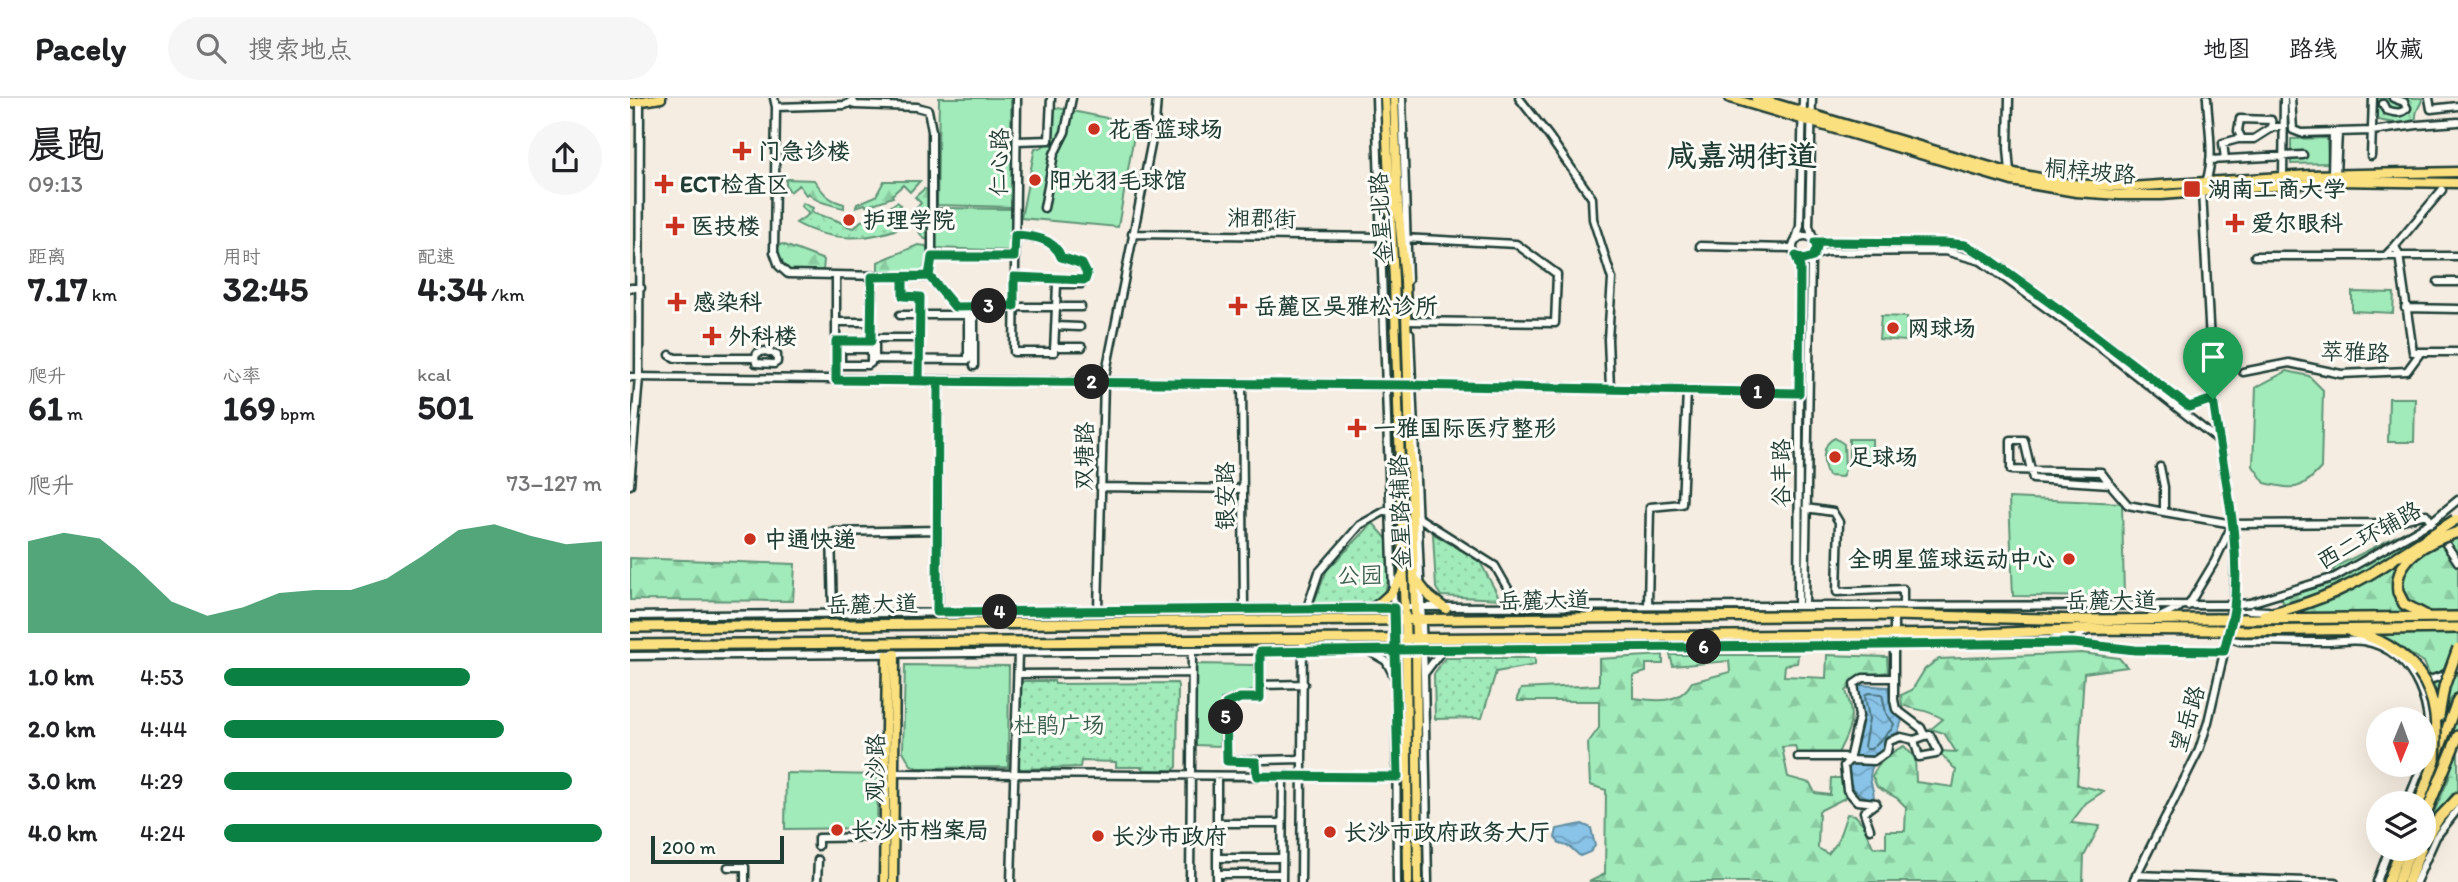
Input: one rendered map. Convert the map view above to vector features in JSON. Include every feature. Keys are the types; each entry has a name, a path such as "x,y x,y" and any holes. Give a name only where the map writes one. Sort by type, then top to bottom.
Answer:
{"highway":[{"path":"2246,619 2280,611 2347,588 2457,519"},
{"path":"2434,617 2409,608 2401,599 2398,592 2398,573 2406,559 2429,544 2458,532"},
{"name":"岳麓大道","path":"630,627 1895,615 2043,619 2458,617"},
{"name":"岳麓大道","path":"630,646 1395,639 1420,644 1894,640 2090,629 2245,631 2458,628"},
{"path":"2322,630 2358,633 2380,641 2405,657 2419,673 2432,699 2437,734 2417,791"},
{"path":"2436,747 2443,694 2458,648"},
{"path":"2436,758 2457,705"},
{"path":"2435,791 2458,736"},
{"path":"2436,824 2458,798"},
{"path":"2379,882 2388,861"},
{"path":"2388,882 2396,861"},
{"path":"2398,882 2409,877"}],"main road":[{"path":"630,103 661,98"},
{"name":"金星北路","path":"1385,98 1408,321 1414,577 1420,644 1418,882"},
{"name":"金星北路","path":"1394,98 1400,238 1397,385 1404,608 1399,619 1406,649 1408,882"},
{"name":"桐梓坡路","path":"1730,98 2011,172 2070,184 2118,186 2334,174 2458,172"},
{"name":"桐梓坡路","path":"1756,98 1806,117 2012,181 2076,192 2120,195 2336,180 2458,183"},
{"path":"1374,608 1393,590 1403,573"},
{"path":"1414,577 1430,597 1446,608"},
{"name":"观沙路","path":"891,654 893,882"},
{"name":"观沙路","path":"884,882 891,654"}],"street":[{"path":"774,98 775,258 782,270 788,274 836,276 929,276"},
{"name":"仁心路","path":"1017,98 1014,352 1054,352 1054,347"},
{"path":"1017,141 1049,140 1051,98"},
{"path":"1044,208 1054,154 1065,132 1072,98"},
{"name":"双塘路","path":"1098,610 1104,382 1155,125 1157,98"},
{"path":"1400,238 1402,98"},
{"path":"1519,98 1592,198 1593,219 1612,279 1608,339 1610,389"},
{"path":"1803,98 1806,117 1809,226 1817,248 1813,256"},
{"path":"1792,248 1800,226 1806,117 1812,98"},
{"path":"2009,98 2008,148 2011,172"},
{"path":"2202,191 2208,180 2210,160 2207,98"},
{"path":"2283,177 2284,98"},
{"path":"2291,98 2293,130 2301,133 2372,131 2458,122"},
{"path":"2371,156 2373,102 2383,104 2391,98 2404,102 2407,108 2399,113 2386,110 2383,104"},
{"path":"2429,98 2431,109 2458,106"},
{"path":"776,107 845,105 852,100 855,105 917,107 928,110 932,131 932,257 929,276 955,307 1081,307"},
{"name":"金星路辅路","path":"1375,100 1393,590 1394,608 1399,619 1395,639 1398,882"},
{"path":"630,485 639,377 640,101"},
{"path":"2242,139 2238,131 2240,119 2271,120 2273,127"},
{"path":"2225,159 2223,144 2260,137 2273,127 2284,127"},
{"path":"2334,174 2336,132"},
{"path":"2210,160 2304,155"},
{"path":"2196,181 2202,191"},
{"path":"2386,255 2442,190"},
{"name":"望岳路","path":"2134,878 2199,750 2234,609 2233,524 2213,399 2202,191"},
{"name":"湘郡街","path":"1132,233 1400,238 1516,244 1557,274 1555,323 1408,321"},
{"path":"1014,277 1085,280 1087,274 1082,264 1061,257 1058,249 1046,241 1035,236 1015,235"},
{"path":"1796,239 1802,236 1814,240 1965,245 1985,256 2092,333 2189,407 2213,399"},
{"path":"1700,246 1792,248"},
{"path":"2395,246 2399,255 2413,352 2421,352"},
{"path":"1792,248 1796,256 1803,260 1827,252 1945,251 1981,261 2092,341 2218,440"},
{"name":"谷丰路","path":"1796,256 1800,268 1801,605"},
{"name":"谷丰路","path":"1801,605 1813,256"},
{"path":"2255,256 2458,256"},
{"path":"932,257 1014,257"},
{"path":"836,276 836,380"},
{"path":"872,277 871,322 875,359 968,360 968,315 900,315"},
{"path":"903,277 903,296 920,297 919,381"},
{"path":"2438,282 2458,282"},
{"path":"1081,284 1057,284 1054,347 1082,347"},
{"path":"630,288 641,288"},
{"path":"974,306 974,366"},
{"path":"2405,308 2458,309"},
{"path":"876,312 872,343 871,363 841,365 841,349 872,343 919,338"},
{"path":"836,322 871,322"},
{"path":"1055,326 1080,327"},
{"path":"836,341 872,343"},
{"name":"萃雅路","path":"2243,372 2289,363 2341,374 2407,371 2421,352 2458,352"},
{"path":"670,355 675,358 755,358"},
{"path":"630,377 1410,385 1799,393"},
{"path":"937,612 938,381"},
{"name":"银安路","path":"1242,384 1244,608"},
{"name":"金星路辅路","path":"1410,385 1420,585 1418,607"},
{"path":"1648,606 1650,507 1682,504 1687,391"},
{"path":"2110,484 2034,479 2032,471 2024,440 2011,440 2011,470 2032,471 2101,472 2128,505 2164,512 2233,524 2391,523 2426,514 2458,562"},
{"path":"2160,467 2164,487 2164,512"},
{"path":"1100,486 1243,489"},
{"name":"西二环辅路","path":"2217,607 2250,603 2335,577 2431,522 2458,500"},
{"path":"1806,508 1833,512 1839,522 1837,592 1903,589 1903,606"},
{"path":"1307,608 1319,572 1360,525 1385,511 1401,512"},
{"path":"1412,513 1494,566 1519,608"},
{"path":"2157,618 2185,606 2215,561 2233,524"},
{"path":"833,614 831,531 938,530"},
{"path":"630,616 1244,608 1801,605 2185,606 2280,611"},
{"path":"1895,615 1896,709 1922,728 1925,736"},
{"path":"2073,643 2090,629"},
{"path":"2047,631 2066,637 2073,643"},
{"path":"2227,636 2239,641 2363,641 2384,648 2418,684 2426,707"},
{"path":"1301,882 1303,640"},
{"path":"630,656 1260,652 1395,650 1420,644 1443,649 1894,640 2073,643 2135,650 2224,651"},
{"path":"1420,644 1424,674 1428,882"},
{"path":"1424,674 1443,649"},
{"path":"1367,650 1386,661 1396,680"},
{"path":"1190,882 1192,652"},
{"path":"1260,652 1260,698 1240,698 1226,704 1227,761 1302,759"},
{"path":"1011,882 1018,653"},
{"path":"2418,684 2458,667"},
{"path":"1018,674 1192,673"},
{"path":"1870,829 1864,812 1876,803 1857,801 1847,790 1844,766 1849,760 1859,716 1854,684 1863,678 1894,678"},
{"path":"1260,685 1304,684"},
{"path":"1798,757 1843,757 1849,760 1874,761 1887,752 1889,741 1901,737 1914,740 1930,735 1938,751 1936,754 1919,757 1914,740"},
{"path":"1256,762 1257,776"},
{"path":"893,774 1398,777"},
{"path":"1217,776 1217,882"},
{"path":"1218,874 1282,878 1283,776"},
{"path":"2409,877 2458,809"},
{"path":"1217,822 1282,824"},
{"path":"818,846 818,838 884,837"},
{"path":"1218,858 1282,858"},
{"path":"817,882 818,860"},
{"path":"728,867 745,867 745,882"},
{"path":"2134,878 2335,882"}],"green space":[{"path":"939,98 1011,98 1012,207 937,205"},
{"path":"2375,98 2422,98 2416,118 2396,123 2376,119"},
{"path":"1053,107 1136,124 1118,227 1021,218 1035,148 1041,148 1050,140"},
{"path":"2327,138 2328,163 2291,164 2291,139"},
{"path":"786,179 814,180 829,198 844,204 844,208 819,201 808,193 806,195 799,185 790,192"},
{"path":"884,181 920,181 910,192 903,185 893,197 856,207 857,204 876,196"},
{"path":"924,189 928,190 930,241 923,238 914,224 921,217 915,210 921,203 915,197"},
{"path":"897,202 901,205 893,214 906,225 879,235 851,238 823,234 796,223 809,214 801,206 803,203 813,208 811,212 854,228 861,221 889,214 887,209"},
{"path":"937,208 1015,209 1014,251 936,248"},
{"path":"782,244 824,260 823,271 788,270 778,259 778,246"},
{"path":"918,245 926,246 928,252 926,272 878,273 878,262"},
{"path":"2352,292 2394,293 2393,313 2352,311"},
{"name":"网球场","path":"1881,316 1907,317 1906,341 1879,339"},
{"path":"2287,371 2309,376 2323,390 2321,468 2308,481 2296,487 2265,483 2253,466 2256,387"},
{"path":"2389,398 2415,398 2414,442 2388,442"},
{"name":"足球场","path":"1835,438 1844,444 1845,470 1842,477 1828,476 1825,466 1825,449"},
{"path":"1849,439 1872,439 1872,461 1849,461"},
{"path":"2009,498 2122,503 2124,597 2013,596"},
{"name":"公园","path":"1373,523 1387,539 1388,579 1383,593 1367,603 1356,605 1313,605 1327,570"},
{"path":"2458,523 2458,790 2436,817 2436,807 2449,778 2438,695 2424,662 2379,636 2293,614 2280,598 2329,584 2335,567 2420,524 2427,534"},
{"path":"1433,534 1479,560 1500,599 1441,596 1436,588"},
{"path":"630,558 795,564 793,601 630,600"},
{"path":"2082,653 2119,658 2127,667 2084,673 2077,785 2104,791 2086,803 2071,823 2100,826 2084,856 2083,882 1589,882 1605,874 1606,790 1590,785 1588,743 1599,728 1599,701 1518,701 1517,698 1521,689 1599,685 1599,659 1663,655 1663,664 1646,664 1646,672 1633,676 1633,698 1666,700 1681,695 1692,682 1730,672 1729,661 1673,666 1670,655 1798,655 1797,663 1785,665 1784,676 1826,678 1827,655 1887,657 1888,672 1860,676 1846,691 1851,717 1837,755 1798,757 1795,746 1782,747 1788,777 1810,783 1815,793 1830,795 1831,778 1843,778 1845,798 1819,811 1818,848 1828,854 1837,843 1847,814 1855,815 1863,824 1873,847 1886,848 1886,831 1905,831 1906,807 1897,798 1877,787 1872,776 1889,755 1904,746 1915,758 1916,782 1953,787 1956,770 1938,751 1956,752 1944,733 1931,729 1943,719 1902,705 1901,695 1912,690 1925,669 1939,659"},
{"path":"1445,658 1535,658 1535,665 1496,672 1482,718 1435,719 1434,674"},
{"path":"1196,664 1255,665 1255,690 1221,699 1220,746 1195,745"},
{"path":"905,665 1009,666 1008,767 918,768 911,765 903,751"},
{"name":"杜鹃广场","path":"1054,681 1055,684 1177,683 1177,767 1173,770 1143,770 1142,767 1116,767 1116,762 1081,761 1080,767 1021,769 1017,765 1020,682"},
{"path":"786,773 878,775 877,828 785,829"}],"water":[{"path":"1856,687 1888,687 1892,710 1902,720 1897,735 1875,756 1852,757 1860,722"},
{"path":"1850,764 1873,765 1870,779 1874,799 1861,795 1853,788 1849,778"},
{"path":"1582,824 1591,828 1595,846 1590,852 1580,856 1555,838 1557,829"}],"tunnel":[{"path":"818,846 818,860"}],"place":[{"name":"花香篮球场","path":"1094,129"},
{"name":"门急诊楼","path":"742,151"},
{"name":"阳光羽毛球馆","path":"1035,180"},
{"name":"ECT检查区","path":"664,184"},
{"name":"湖南工商大学","path":"2192,189"},
{"name":"护理学院","path":"849,220"},
{"name":"爱尔眼科","path":"2235,223"},
{"name":"医技楼","path":"675,226"},
{"name":"感染科","path":"677,302"},
{"name":"岳麓区吴雅松诊所","path":"1238,306"},
{"name":"网球场","path":"1893,328"},
{"name":"外科楼","path":"712,336"},
{"name":"一雅国际医疗整形","path":"1357,428"},
{"name":"足球场","path":"1835,457"},
{"name":"中通快递","path":"750,539"},
{"name":"全明星篮球运动中心","path":"2069,559"},
{"name":"长沙市档案局","path":"837,830"},
{"name":"长沙市政府政务大厅","path":"1330,832"},
{"name":"长沙市政府","path":"1098,836"}],"district":[{"name":"咸嘉湖街道","path":"1742,155"}],"route":[{"path":"2213,399 2189,407 1985,256 1965,245 1945,243 1815,242 1817,248 1813,257 1803,260 1796,256 1800,268 1799,393 1408,385 919,381 920,297 903,296 903,277 929,276 932,257 1014,257 1015,235 1035,236 1058,249 1061,257 1082,264 1087,274 1085,280 1014,277 1014,306 955,307 929,276 872,277 871,341 836,341 836,380 938,381 937,612 1394,608 1395,650 1260,652 1260,698 1240,698 1226,704 1227,761 1256,762 1257,776 1398,777 1395,650 2089,643 2135,650 2224,651 2234,609 2235,554 2233,524 2213,399"}]}
